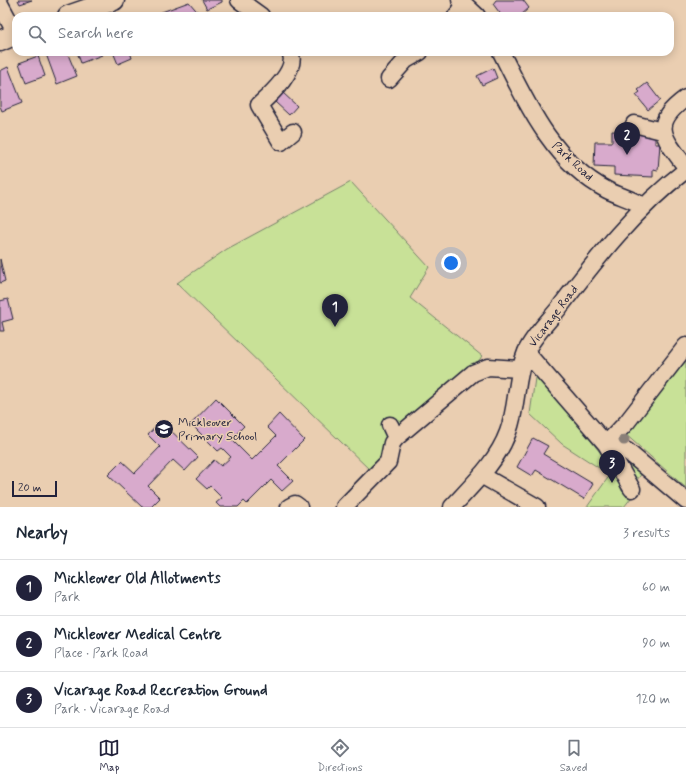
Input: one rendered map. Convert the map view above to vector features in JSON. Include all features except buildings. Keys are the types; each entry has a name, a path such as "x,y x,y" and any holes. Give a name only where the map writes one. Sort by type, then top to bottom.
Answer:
{"main road":[{"path":"80,12 114,0"},
{"path":"0,41 12,36"}],"street":[{"path":"239,0 256,12"},
{"path":"0,4 12,26"},
{"path":"292,56 291,63 285,77 274,91 259,105 282,142 293,132"},
{"path":"389,79 406,60 413,56"},
{"name":"Park Road","path":"503,56 535,117 560,152 578,170 607,190 643,206"},
{"path":"686,98 668,114 662,131 673,151 686,169"},
{"path":"634,124 662,131"},
{"name":"Vicarage Road","path":"452,507 496,456 508,431 520,369 526,352 580,280 643,206 686,169"},
{"path":"608,447 686,346"},
{"path":"526,352 608,447 632,489"},
{"path":"344,507 388,462 393,432 479,369 497,366 520,369"},
{"path":"608,447 618,447 627,451 669,479 686,501"},
{"path":"481,475 537,507"},
{"path":"289,507 295,504 299,507"}],"green space":[{"path":"351,182 429,267 410,298 482,356 472,371 392,435 372,472 177,283 227,249"},
{"path":"686,356 686,488 624,433"},
{"path":"536,371 614,470 622,491 631,498 624,507 587,507 610,475 562,444 530,414"},
{"path":"617,453 643,472 633,485"}],"place":[{"name":"Mickleover Medical Centre","path":"627,155"},
{"name":"Mickleover Old Allotments","path":"335,327"},
{"name":"Mickleover Primary School","path":"164,429"},
{"name":"Vicarage Road Recreation Ground","path":"612,483"}]}
